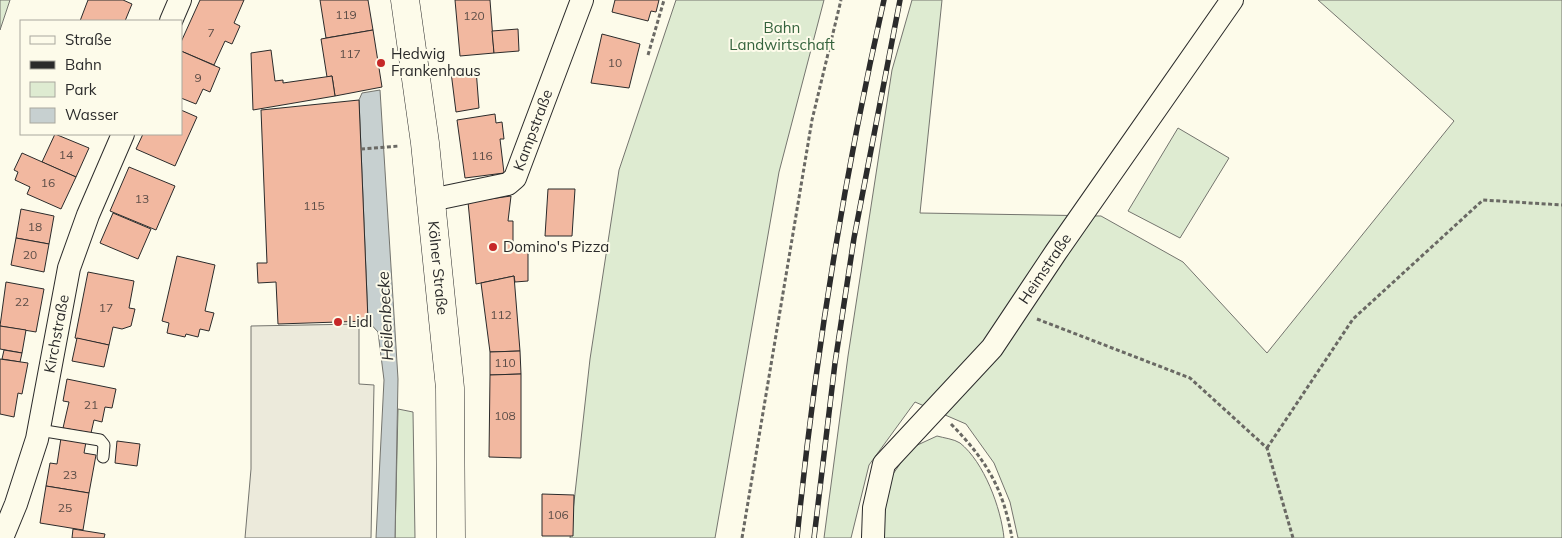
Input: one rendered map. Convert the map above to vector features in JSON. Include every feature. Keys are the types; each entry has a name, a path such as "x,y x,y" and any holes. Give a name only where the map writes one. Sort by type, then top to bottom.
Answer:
{"main road":[{"name":"Kölner Straße","path":"405,0 431,200 450,388 451,538"}],"street":[{"path":"171,20 180,0"},
{"name":"Kampstraße","path":"431,200 508,184 515,178 582,0"},
{"name":"Heimstraße","path":"873,538 874,508 884,464 992,348 1232,0"},
{"name":"Kirchstraße","path":"2,538 16,504 39,430 69,268 88,215 123,135"}],"lane":[{"path":"39,430 100,440 104,445 103,457"}],"path":[{"path":"648,55 664,0"},
{"path":"742,538 812,120 841,0"},
{"path":"361,149 391,146"},
{"path":"1267,448 1354,319 1484,200 1562,206"},
{"path":"1019,307 1044,324 1190,378 1267,448 1293,538"},
{"path":"929,417 948,421 988,467 1007,509 1012,538"}],"green space":[{"path":"0,0 10,0 0,30"},
{"name":"Bahn Landwirtschaft","path":"676,0 824,0 779,172 715,538 570,538 590,359 619,170"},
{"path":"912,0 942,0 920,213 1101,216 1183,262 1267,353 1454,121 1318,0 1562,0 1562,538 1018,538 1010,502 994,463 966,424 915,402 869,465 851,538 824,538 848,356 892,70"},
{"path":"1178,128 1229,158 1180,238 1128,211"},
{"path":"398,409 413,412 415,538 395,538"},
{"path":"937,436 960,443 977,462 984,473 995,500 1004,538 883,538 884,508 891,477 911,448"}],"shaded area":[{"path":"359,324 359,384 374,385 371,538 245,538 251,469 251,326"}],"water":[{"name":"Heilenbecke","path":"380,90 398,379 395,538 376,538 384,380 378,332 368,321 359,100 362,93"}],"building":[{"path":"88,0 123,0 132,4 125,20 80,20"},
{"path":"200,0 244,0 234,23 240,26 232,44 225,41 214,65 182,51 182,40"},
{"path":"320,0 368,0 373,30 326,38"},
{"path":"455,0 490,0 494,53 460,56"},
{"path":"615,0 659,0 656,12 651,11 648,21 612,12"},
{"path":"518,29 519,51 494,53 492,31"},
{"path":"373,30 382,87 335,96 332,76 327,77 321,39"},
{"path":"602,34 640,44 629,88 591,83"},
{"path":"271,50 275,81 283,80 283,83 332,76 335,96 253,110 251,53"},
{"path":"182,51 220,68 210,92 203,89 196,104 182,98"},
{"path":"476,69 479,108 456,112 451,72"},
{"path":"359,100 368,321 278,324 276,282 258,283 257,263 267,263 261,110"},
{"path":"182,110 197,117 175,166 136,149 143,135 182,135"},
{"path":"495,114 496,123 502,122 504,139 500,139 504,173 465,178 457,120"},
{"path":"55,135 89,148 76,177 42,162"},
{"path":"22,153 76,177 61,209 27,194 30,187 15,180 18,172 14,170"},
{"path":"129,167 175,186 156,230 110,211"},
{"path":"548,189 575,189 572,236 545,236"},
{"path":"511,196 508,221 513,221 513,250 528,250 528,281 515,282 514,276 476,284 468,202"},
{"path":"21,209 54,216 49,244 16,238"},
{"path":"113,213 151,229 138,259 100,243"},
{"path":"16,238 49,244 44,272 11,265"},
{"path":"177,256 215,265 205,311 214,313 209,331 200,329 198,337 186,334 185,337 167,333 169,323 162,321"},
{"path":"88,272 134,281 129,308 135,309 131,326 122,329 113,327 109,345 75,338"},
{"path":"514,276 520,351 490,352 481,283"},
{"path":"6,282 44,289 36,332 0,326"},
{"path":"0,326 26,330 22,353 0,349"},
{"path":"77,338 109,345 104,367 72,361"},
{"path":"4,350 22,353 20,362 2,359"},
{"path":"520,351 521,374 490,375 490,352"},
{"path":"0,359 28,363 22,394 18,393 14,417 0,414"},
{"path":"521,374 521,458 489,457 490,375"},
{"path":"67,379 116,389 112,408 105,407 102,422 94,420 91,433 63,428 69,402 63,401"},
{"path":"61,438 86,442 84,453 96,455 89,493 46,486 50,463 57,464"},
{"path":"117,441 140,444 137,466 115,463"},
{"path":"46,486 89,493 83,530 40,523"},
{"path":"542,494 574,495 573,536 542,536"},
{"path":"73,529 105,534 104,538 72,538"}],"railway":[{"path":"797,538 804,470 832,268 856,133 884,0"},
{"path":"814,538 835,363 854,238 900,0"}],"place":[{"name":"Hedwig Frankenhaus","path":"381,63"},
{"name":"Domino's Pizza","path":"493,247"},
{"name":"Lidl","path":"338,322"}]}
